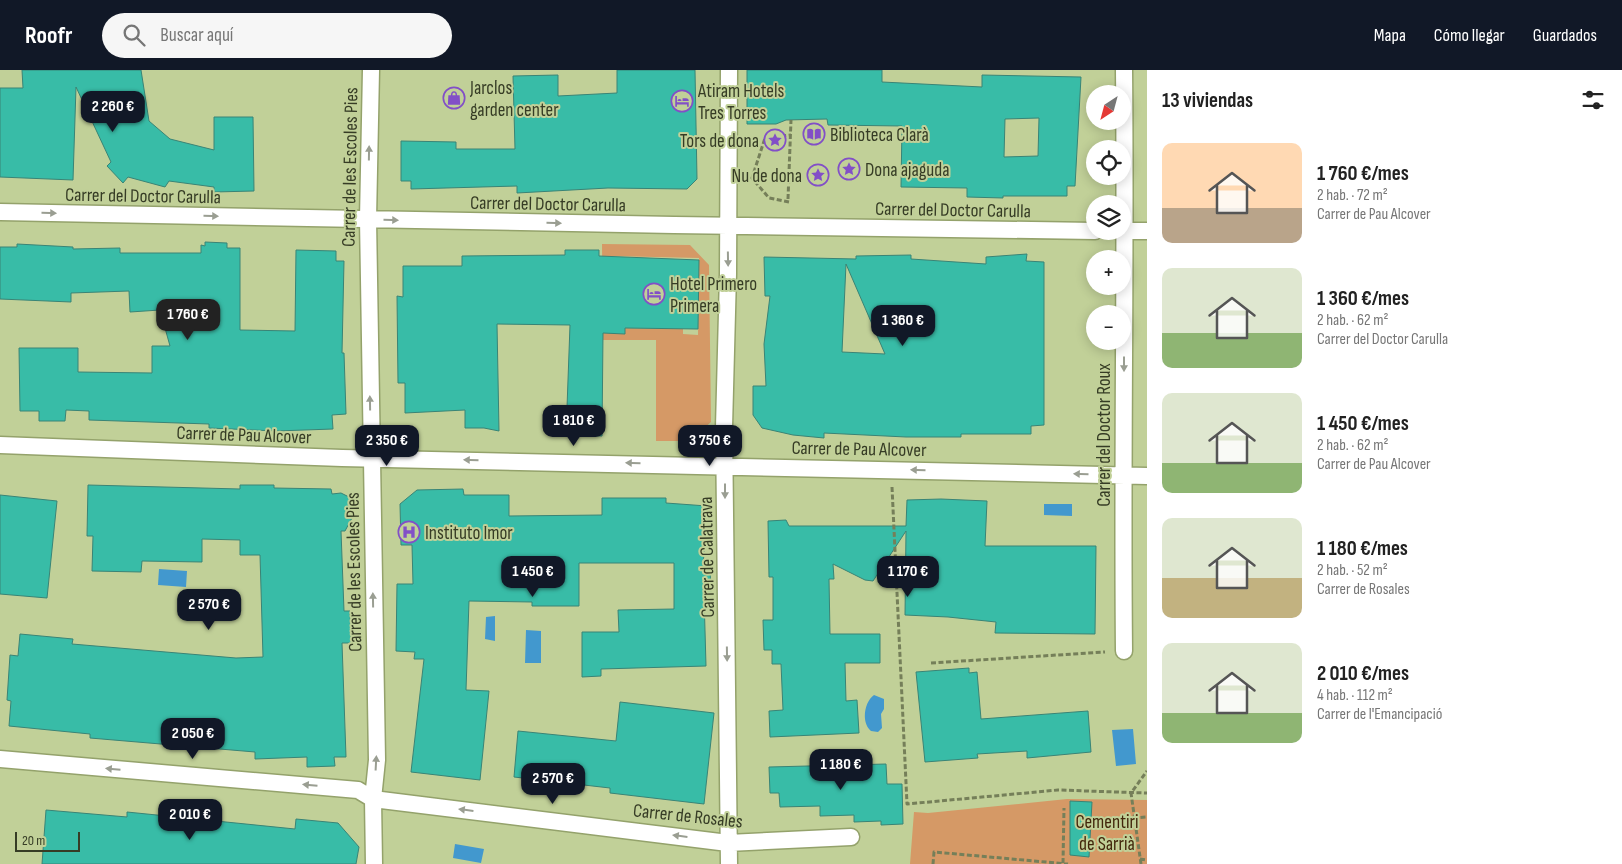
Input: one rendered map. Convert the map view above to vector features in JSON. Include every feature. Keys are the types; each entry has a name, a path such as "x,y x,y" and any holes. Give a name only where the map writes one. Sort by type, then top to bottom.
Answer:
{"street":[{"name":"Carrer de les Escoles Pies","path":"371,70 368,220 377,760 373,799 374,864"},
{"name":"Carrer de Calatrava","path":"729,70 724,427 729,864"},
{"name":"Carrer del Doctor Roux","path":"1124,70 1124,195"},
{"name":"Carrer del Doctor Carulla","path":"0,212 727,226 1086,230"},
{"path":"1131,231 1147,231"},
{"name":"Carrer del Doctor Roux","path":"1124,240 1124,651"},
{"name":"Carrer de Pau Alcover","path":"0,445 371,458 1147,476"},
{"name":"Carrer de Rosales","path":"0,759 358,790 373,799 728,843 851,837"}],"path":[{"path":"791,120 791,135 788,201 770,198 752,178 765,138 791,135"},
{"path":"892,482 907,804 1058,790 1147,793"},
{"path":"931,663 1124,651"},
{"path":"1141,864 1133,818 1131,792 1147,771"},
{"path":"1063,864 1064,808"},
{"path":"1133,818 1147,817"},
{"path":"933,864 934,852 1068,864"},
{"path":"1140,859 1147,860"}],"green space":[{"path":"602,244 690,245 709,265 711,422 690,441 656,441 656,340 603,340","holes":["611,256 699,258 698,335 683,334 683,329 625,328 625,334 609,333"]},
{"name":"Cementiri de Sarrià","path":"1067,799 1147,800 1147,864 910,864 914,812 928,813"}],"water":[{"path":"1044,504 1072,504 1072,516 1044,515"},
{"path":"159,569 187,571 186,587 158,585"},
{"path":"495,616 495,641 485,639 486,617"},
{"path":"526,630 541,631 541,663 525,663"},
{"path":"874,695 884,699 884,709 881,714 882,728 878,732 871,731 865,718 866,707"},
{"path":"1133,729 1136,764 1116,766 1112,730"},
{"path":"455,844 484,849 481,863 453,858"}],"building":[{"path":"22,70 141,70 149,121 170,139 214,150 214,117 253,117 254,191 214,192 214,187 169,181 165,187 128,177 123,183 107,166 111,162 76,87 73,180 0,177 0,88 23,88"},
{"path":"617,70 695,70 697,179 687,189 608,188 517,193 517,186 411,189 411,181 401,181 401,141 456,142 456,149 515,149 513,76 558,75 558,96 617,93"},
{"path":"747,70 882,70 882,82 982,87 982,75 1081,77 1075,186 1067,186 1067,196 967,197 967,188 901,187 902,126 828,125 827,119 786,120 776,124 747,124","holes":["1039,118 1038,156 1004,157 1005,119"]},
{"path":"205,242 227,243 227,248 240,248 240,330 295,331 296,250 336,251 336,261 344,261 342,353 344,353 346,414 332,415 333,429 276,431 209,428 209,424 89,420 89,411 66,410 65,421 39,421 39,411 20,411 19,348 78,348 78,372 152,373 152,346 170,346 160,310 130,312 129,291 71,293 71,302 0,299 0,247 17,247 17,244 73,247 73,249 120,248 120,253 201,253 201,245 205,246"},
{"path":"565,250 599,250 599,256 699,260 698,329 625,328 625,334 603,333 602,436 566,435 570,325 497,324 499,431 484,428 465,428 465,410 405,413 405,383 398,383 397,296 403,297 403,266 462,266 462,256 565,255"},
{"path":"1027,254 1026,261 1044,262 1044,425 1031,426 1031,434 961,434 961,437 906,437 824,433 824,438 793,435 762,428 753,415 753,386 766,386 764,344 770,296 765,296 764,257 856,259 856,256 911,255 911,259 986,264 986,257","holes":["846,264 885,354 842,352"]},
{"path":"88,485 240,489 240,485 274,485 274,488 331,489 332,494 341,493 351,498 353,516 345,531 341,531 344,611 350,611 351,643 342,643 346,757 334,757 335,766 307,767 307,757 255,759 255,752 90,738 90,734 9,726 11,701 7,700 10,655 18,656 20,634 73,639 72,644 236,658 263,657 260,555 240,555 240,540 202,539 202,562 142,561 141,572 92,571 93,536 87,536"},
{"path":"463,489 464,495 509,495 509,516 602,515 602,498 666,498 666,503 707,506 703,568 710,568 711,595 704,595 706,666 601,669 601,676 582,677 582,632 619,632 618,610 674,609 674,563 579,563 579,606 532,606 532,602 469,601 466,690 489,691 480,780 411,772 424,659 414,659 415,652 396,651 397,584 413,584 412,545 401,545 400,504 417,490"},
{"path":"0,495 57,501 47,598 0,594"},
{"path":"907,500 987,501 985,546 1096,546 1095,634 995,633 996,622 905,615 906,531 873,581 865,580 833,564 834,579 829,579 830,634 880,634 880,663 845,663 846,701 857,700 859,733 770,737 769,711 783,710 781,664 772,664 772,650 764,650 763,620 773,620 773,577 769,577 768,521 786,520 789,526 906,526"},
{"path":"969,668 969,673 977,672 981,719 1088,711 1091,752 1027,758 1027,751 977,754 978,758 925,762 916,672"},
{"path":"620,702 714,713 704,804 610,793 610,788 514,777 518,731 616,741"},
{"path":"886,764 887,784 902,784 903,824 881,825 881,821 854,822 854,815 820,816 820,806 780,807 779,793 770,793 769,767"},
{"path":"1070,801 1092,802 1089,857 1070,855"},
{"path":"46,810 127,817 127,812 295,829 296,819 338,823 359,847 356,864 42,864"}],"place":[{"name":"Jarclos garden center","path":"454,98"},
{"name":"Atiram Hotels Tres Torres","path":"682,101"},
{"name":"Biblioteca Clarà","path":"814,134"},
{"name":"Tors de dona","path":"775,140"},
{"name":"Dona ajaguda","path":"849,169"},
{"name":"Nu de dona","path":"818,175"},
{"name":"Hotel Primero Primera","path":"654,294"},
{"name":"Instituto Imor","path":"409,532"}]}
